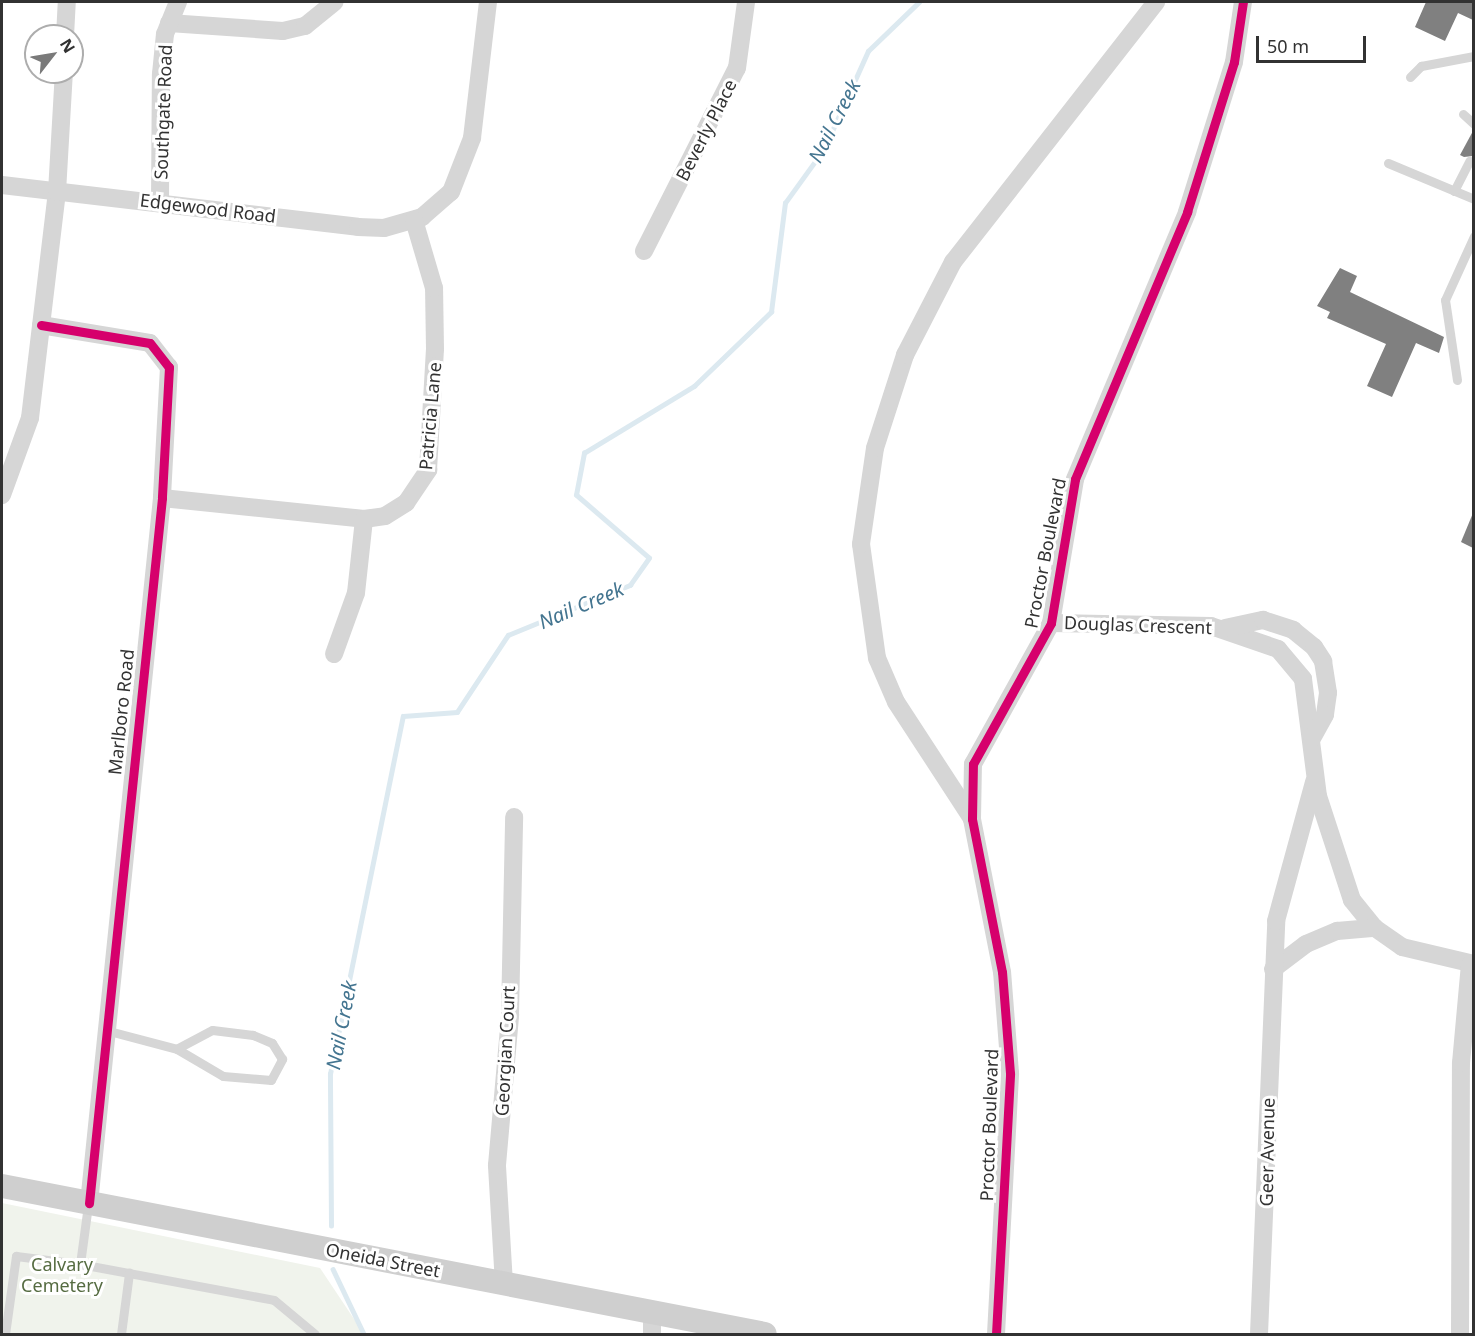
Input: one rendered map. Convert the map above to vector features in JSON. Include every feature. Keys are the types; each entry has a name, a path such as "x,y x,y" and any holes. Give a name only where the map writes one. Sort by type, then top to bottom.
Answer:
{"street":[{"path":"66,24 67,2"},
{"name":"Southgate Road","path":"160,202 161,74 169,23 178,2"},
{"name":"Southgate Road","path":"169,23 283,31 305,26 335,2"},
{"name":"Edgewood Road","path":"2,185 358,227 384,228 414,220 440,205 459,178 472,138 488,2"},
{"name":"Beverly Place","path":"644,251 737,68 746,2"},
{"name":"Proctor Boulevard","path":"972,819 896,702 877,658 861,544 875,448 905,355 953,262 1156,2"},
{"name":"Proctor Boulevard","path":"996,1335 1010,1073 1002,972 972,819 970,790 981,742 1051,623 1075,479 1187,212 1234,62 1242,2"},
{"path":"2,495 30,418 57,192 63,84"},
{"name":"Patricia Lane","path":"162,498 364,519 398,510 428,470 434,288 414,220"},
{"name":"Marlboro Road","path":"41,325 130,338 159,348 170,367 162,498 109,1031 89,1203"},
{"path":"334,654 356,593 364,519"},
{"path":"1224,628 1263,620 1293,630 1314,647 1323,661 1328,693 1325,715 1312,738"},
{"name":"Douglas Crescent","path":"1051,623 1224,628 1291,660 1308,700 1316,775 1337,865 1352,900 1374,928 1422,956 1472,964"},
{"name":"Geer Avenue","path":"1259,1335 1272,969 1286,873 1316,775"},
{"name":"Georgian Court","path":"504,1284 497,1165 510,1015 514,817"},
{"path":"1272,969 1306,944 1337,931 1374,928"},
{"path":"1460,1335 1461,1063 1472,964"},
{"name":"Oneida Street","path":"2,1186 504,1284 652,1324 765,1335"}],"lane":[{"path":"1410,77 1421,66 1473,57"},
{"path":"1463,114 1473,124"},
{"path":"1454,191 1468,161"},
{"path":"1388,163 1473,199"},
{"path":"1457,380 1444,300 1473,236"},
{"path":"109,1031 177,1049 216,1074 261,1081 277,1074 282,1059 272,1043 253,1035 212,1030 177,1049"},
{"path":"80,1264 89,1203"},
{"path":"5,1335 16,1256 80,1264 274,1300 315,1335"},
{"path":"121,1335 129,1273"}],"green space":[{"name":"Calvary Cemetery","path":"2,1203 320,1268 364,1334 2,1334"}],"building":[{"path":"1426,2 1473,2 1473,20 1458,13 1445,41 1415,27"},
{"path":"1473,131 1473,156 1464,157 1460,155"},
{"path":"1340,268 1357,276 1350,292 1444,337 1439,353 1416,343 1392,397 1367,386 1386,344 1327,318 1330,312 1317,306"},
{"path":"1473,513 1473,548 1461,542"}],"waterway":[{"name":"Nail Creek","path":"331,1226 330,1074 403,716 457,712 508,635 630,585 649,558 576,495 584,453 694,386 771,312 785,203 824,149 868,51 919,2"},
{"name":"Nail Creek","path":"333,1269 364,1334"}],"cycle path":[{"path":"996,1334 1010,1073 1002,972 972,819 973,764 1051,623 1075,479 1187,212 1234,62 1243,2"},
{"path":"41,325 150,343 169,367 162,498 89,1203"}]}
